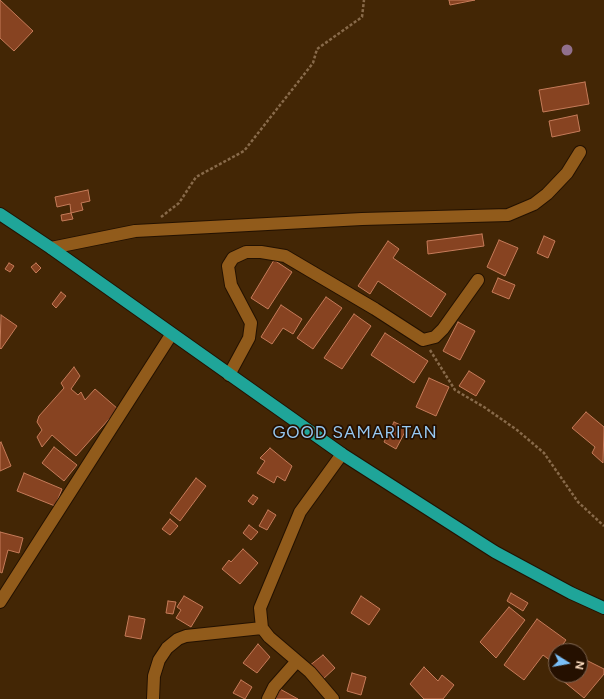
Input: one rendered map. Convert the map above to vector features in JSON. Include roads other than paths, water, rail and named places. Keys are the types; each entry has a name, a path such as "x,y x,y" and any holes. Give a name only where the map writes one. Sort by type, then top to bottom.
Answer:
{"highway":[{"path":"0,214 51,248 171,335 342,454 495,552 571,593 604,608"}],"street":[{"path":"51,248 142,231 362,219 508,214 534,204 547,194 567,174 580,152"},
{"path":"229,375 249,338 251,323 231,285 228,266 233,258 246,252 261,252 285,256 375,309 423,340 435,337 443,329 478,280"},
{"path":"0,602 171,335"},
{"path":"333,699 310,672 269,637 262,628 260,608 263,596 300,512 342,454"},
{"path":"153,699 154,676 159,660 167,648 178,638 193,635 262,628"},
{"path":"268,699 274,687 297,660"}],"district":[{"name":"GOOD SAMARITAN","path":"355,433"}]}
